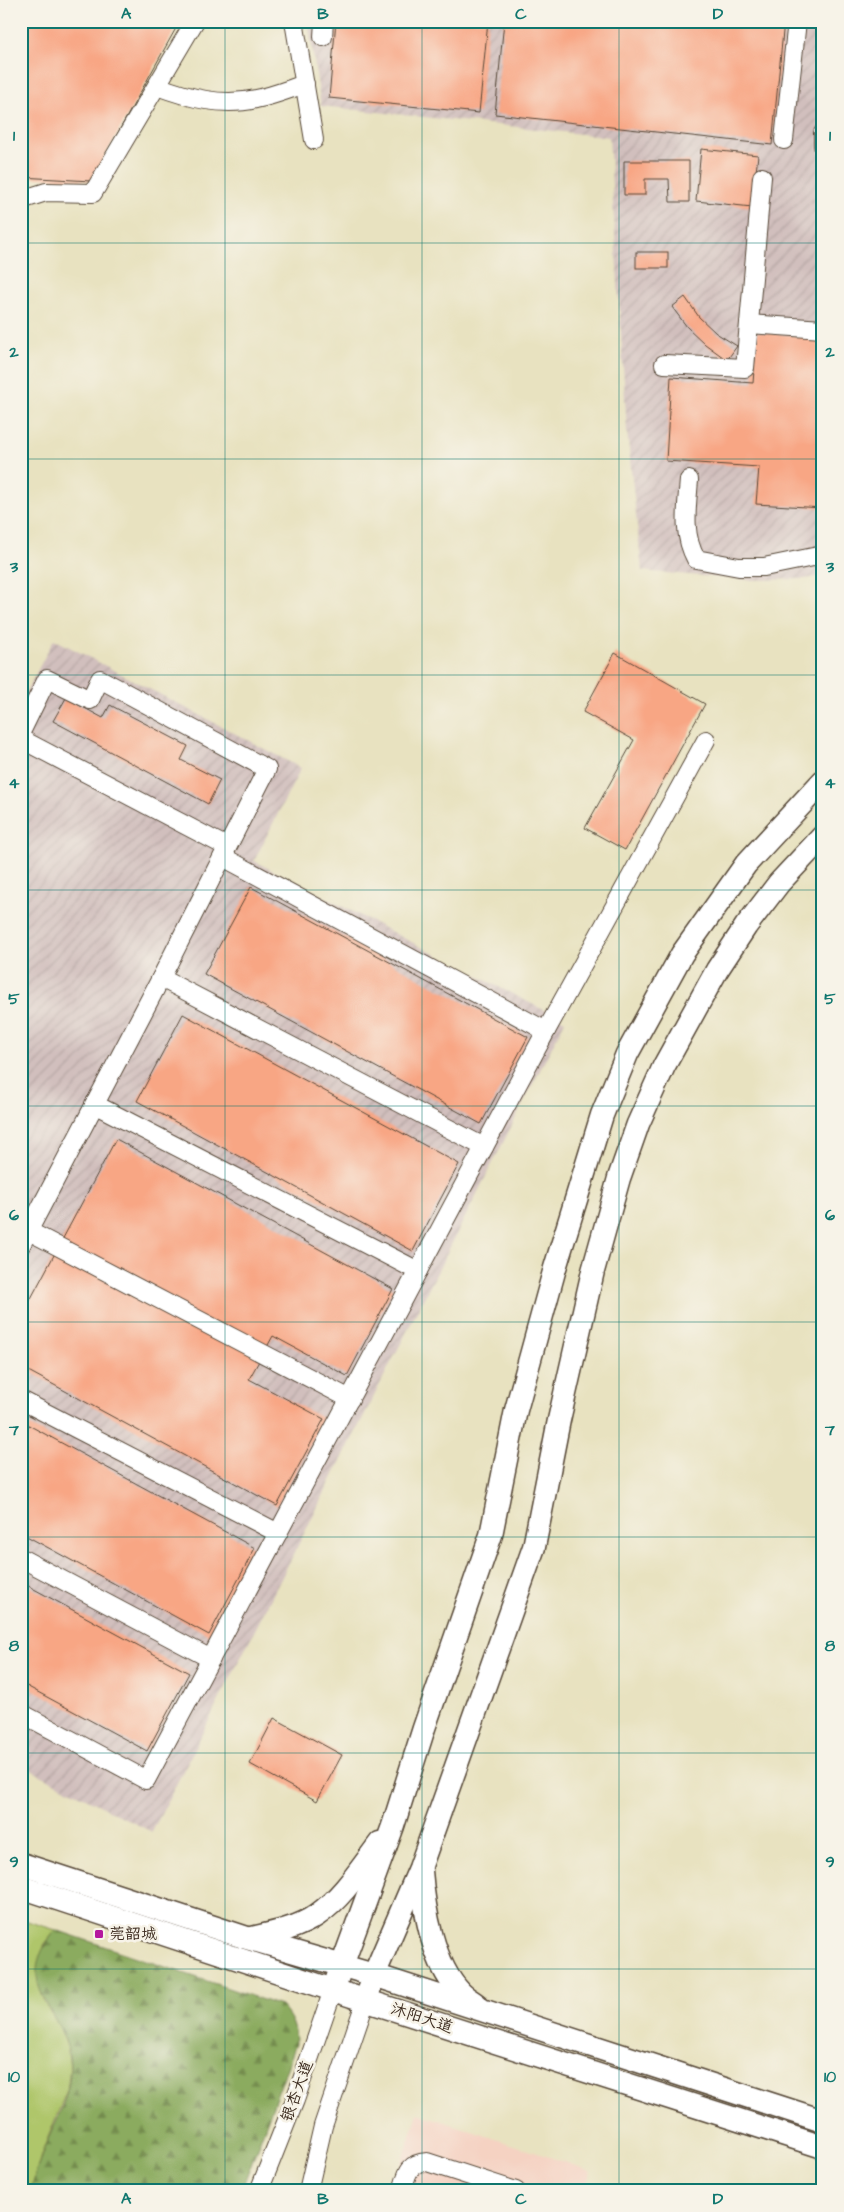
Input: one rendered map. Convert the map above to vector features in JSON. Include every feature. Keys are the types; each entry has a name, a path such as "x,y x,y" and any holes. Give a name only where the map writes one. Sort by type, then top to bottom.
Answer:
{"main road":[{"path":"333,1990 393,1826 424,1728 491,1535 516,1410 555,1268 610,1097 627,1054 682,954 746,864 823,780"},
{"path":"366,2000 374,1975 420,1868 534,1547 593,1271 619,1178 638,1124 664,1066 717,970 746,926 779,882 823,836"},
{"path":"250,1939 283,1931 316,1916 331,1904 393,1826"},
{"name":"沐阳大道","path":"21,1864 250,1939 374,1975 823,2121"},
{"path":"420,1868 424,1908 448,1976 461,1993 486,2011"},
{"name":"沐阳大道","path":"21,1887 333,1990 823,2147"}],"street":[{"path":"21,200 46,192 93,193 195,21"},
{"path":"294,21 314,140"},
{"path":"784,140 797,21"},
{"path":"157,86 206,101 228,102 256,99 305,84"},
{"path":"823,133 823,146"},
{"path":"664,364 745,368 762,177"},
{"path":"749,324 823,329"},
{"path":"689,480 686,534 696,559 739,567 764,567 823,555"},
{"path":"21,732 47,679 90,700 100,679 267,769 162,978 24,1234 350,1399"},
{"path":"21,739 546,1031"},
{"path":"21,1712 146,1780 546,1031 706,740"},
{"path":"162,978 484,1147"},
{"path":"94,1104 418,1271"},
{"path":"21,1400 278,1533"},
{"path":"21,1558 210,1659"},
{"name":"银杏大道","path":"259,2191 295,2100 333,1990"},
{"path":"308,2191 323,2126 366,2000"},
{"path":"402,2191 410,2168 414,2164 427,2162 516,2191"}],"shaded area":[{"path":"308,21 823,21 823,576 805,579 749,580 642,571 627,431 609,137 321,106"},
{"path":"54,639 301,768 254,861 565,1021 152,1832 21,1765 21,702"},
{"path":"418,2113 591,2171 584,2191 393,2191"}],"green space":[{"path":"21,1919 56,1930 44,1945 44,2002 59,2026 67,2046 70,2067 67,2090 41,2155 31,2191 21,2191"},
{"path":"56,1930 281,2006 288,2015 293,2023 296,2044 241,2191 31,2191 42,2154 64,2101 69,2078 70,2067 67,2047 61,2030 38,1985 37,1968 42,1951"}],"building":[{"path":"21,21 180,21 91,181 21,177"},
{"path":"336,21 488,21 479,113 329,98"},
{"path":"504,21 784,21 772,145 495,114"},
{"path":"701,149 758,155 752,207 696,201"},
{"path":"624,161 689,161 689,202 670,202 669,179 645,179 645,195 624,195"},
{"path":"636,252 668,252 668,268 636,268"},
{"path":"685,297 699,317 716,333 737,346 727,360 705,344 687,327 672,307"},
{"path":"757,332 823,338 823,508 756,504 759,467 666,461 671,377 753,383"},
{"path":"615,653 705,704 625,850 585,828 634,740 583,712"},
{"path":"66,698 103,718 110,705 188,746 181,760 220,780 208,804 53,721"},
{"path":"251,887 528,1037 481,1124 204,974"},
{"path":"183,1014 459,1164 413,1251 137,1101"},
{"path":"116,1139 393,1289 347,1376 273,1336 249,1379 324,1419 277,1506 21,1367 21,1317"},
{"path":"21,1421 255,1548 209,1635 21,1533"},
{"path":"21,1582 189,1673 147,1751 21,1683"},
{"path":"274,1718 342,1755 317,1801 250,1764"}],"place":[{"name":"莞韶城","path":"99,1934"}]}
